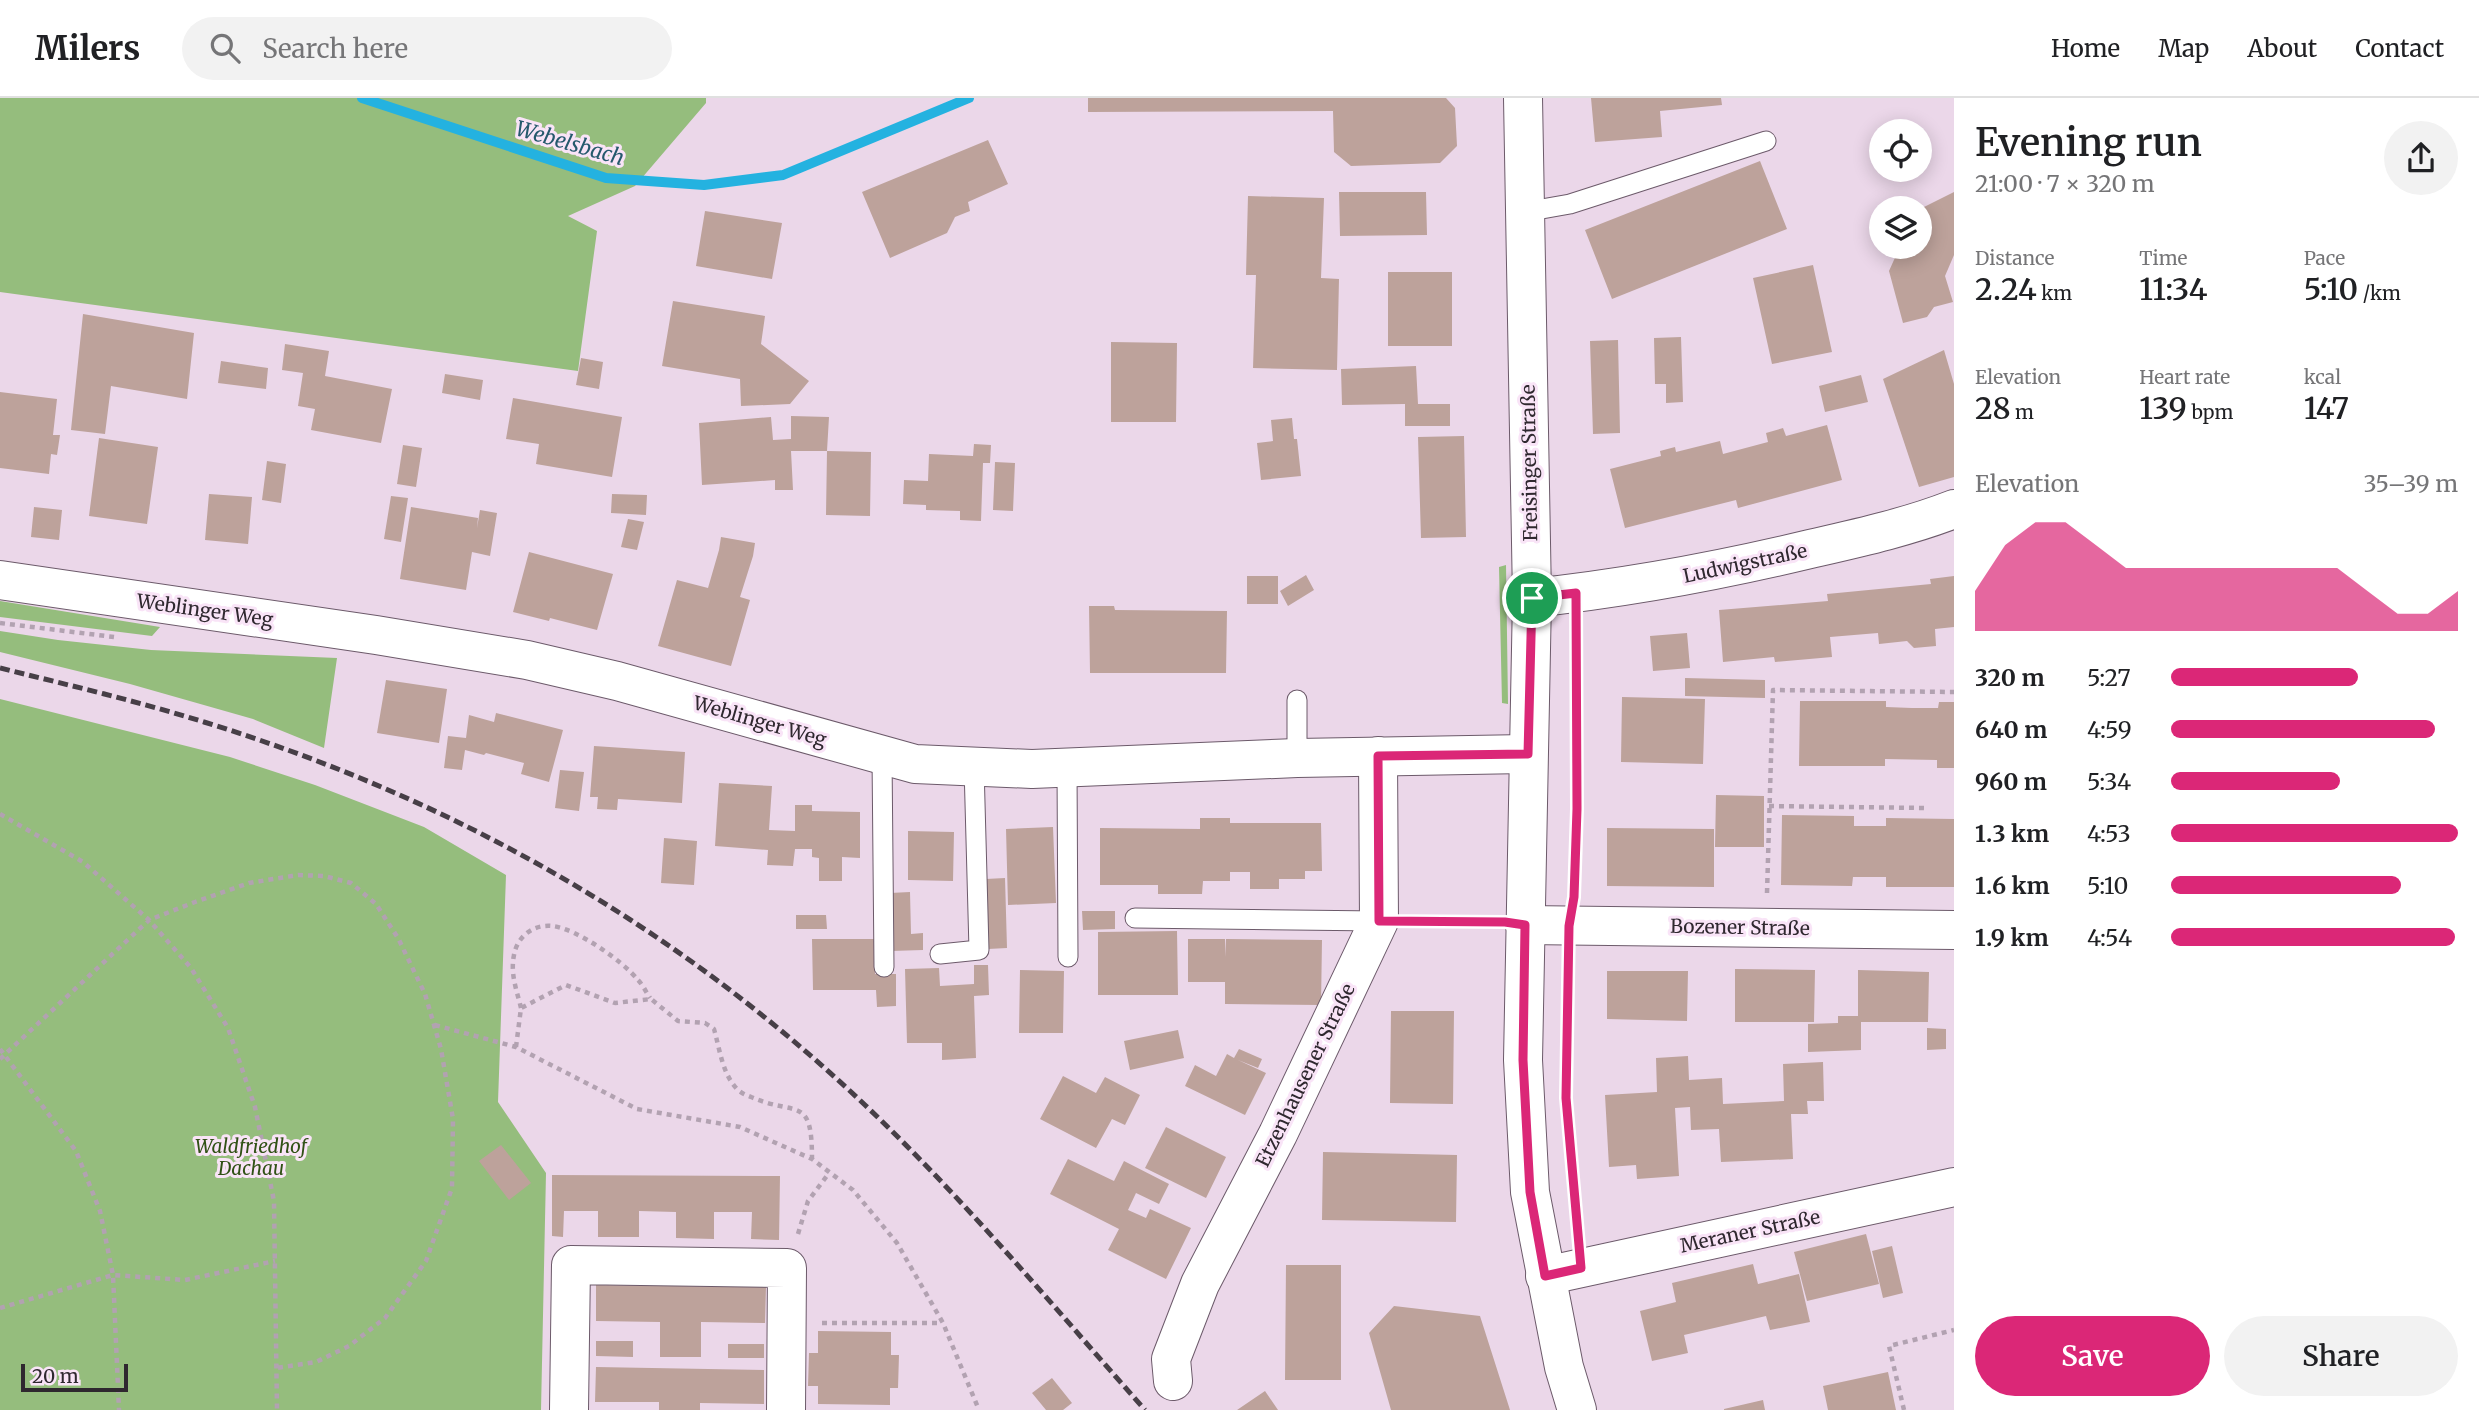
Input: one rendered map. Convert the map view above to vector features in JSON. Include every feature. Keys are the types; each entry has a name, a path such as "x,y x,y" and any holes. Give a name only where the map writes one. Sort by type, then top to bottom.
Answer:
{"street":[{"name":"Freisinger Straße","path":"1523,98 1532,598 1523,1060 1530,1192 1563,1272 1564,1367 1577,1410"},
{"name":"Ludwigstraße","path":"1532,598 1627,587 1724,570 1843,542 1954,509"},
{"name":"Weblinger Weg","path":"0,580 527,660 617,681 915,764 1032,769 1297,758 1528,754"},
{"name":"Etzenhausener Straße","path":"1173,1381 1171,1359 1200,1284 1278,1134 1379,921 1378,756"},
{"name":"Bozener Straße","path":"1525,925 1954,929"},
{"name":"Meraner Straße","path":"1563,1272 1954,1187"},
{"path":"569,1410 571,1265 787,1268 786,1410"}],"lane":[{"path":"1525,212 1570,204 1766,141"},
{"path":"1297,700 1297,758"},
{"path":"882,755 884,967"},
{"path":"940,954 979,950 974,766"},
{"path":"1067,767 1068,957"},
{"path":"1135,918 1379,921"}],"path":[{"path":"1563,1272 1569,926 1574,897 1577,809 1576,593"},
{"path":"1766,927 1773,690 1954,692"},
{"path":"1769,806 1924,808"},
{"path":"0,814 83,862 149,920 191,968 228,1028 255,1107 274,1201 277,1410"},
{"path":"0,1059 149,920 249,883 298,875 324,876 351,883 376,904 398,938 425,994 442,1049 453,1119 452,1188 426,1261 385,1318 349,1346 316,1362 276,1368"},
{"path":"1379,921 1505,922 1525,925"},
{"path":"516,1047 521,1008 513,975 513,956 517,943 526,933 539,927 552,926 569,931 618,962 638,979 651,999 678,1021 705,1023 714,1029 725,1073 739,1092 758,1100 802,1111 809,1119 812,1133 812,1160"},
{"path":"521,1008 566,985 615,1003 651,999"},
{"path":"434,1025 516,1047 637,1109 740,1127 812,1160 853,1190 897,1243 943,1322 979,1410"},
{"path":"0,1049 75,1151 100,1211 113,1275 119,1410"},
{"path":"787,1268 796,1249 799,1224 808,1201 829,1173"},
{"path":"0,1308 113,1275 185,1280 275,1261"},
{"path":"788,1323 943,1322"},
{"path":"1904,1410 1889,1346 1954,1330"}],"green space":[{"path":"0,98 706,98 706,103 635,186 568,216 597,231 578,371 0,292"},
{"path":"1506,565 1508,704 1502,703 1499,567"},
{"path":"0,601 160,627 152,636 0,617"},
{"path":"0,631 151,650 337,658 324,748 253,719 130,684 0,652"},
{"name":"Waldfriedhof Dachau","path":"0,699 230,757 315,785 424,827 506,875 498,1102 546,1173 541,1410 0,1410"}],"building":[{"path":"1088,98 1446,98 1455,108 1457,146 1440,163 1351,166 1334,152 1333,111 1088,112"},
{"path":"1591,98 1721,98 1722,105 1660,111 1662,137 1595,142"},
{"path":"988,140 1008,184 968,202 970,211 955,217 947,233 890,258 862,192"},
{"path":"1760,161 1787,229 1612,299 1585,230"},
{"path":"1339,192 1426,192 1427,235 1340,236"},
{"path":"1954,192 1954,255 1945,276 1953,302 1934,307 1927,317 1903,323 1889,271 1894,259 1932,259 1932,203"},
{"path":"1248,196 1324,198 1321,278 1339,279 1337,370 1253,368 1256,275 1246,275"},
{"path":"705,211 782,223 772,279 696,266"},
{"path":"1813,265 1832,352 1772,364 1753,278"},
{"path":"1388,272 1452,272 1452,346 1388,346"},
{"path":"673,301 765,316 761,344 809,381 790,404 741,406 740,379 662,366"},
{"path":"83,314 194,333 187,399 111,386 105,434 71,430"},
{"path":"1681,337 1683,402 1666,403 1666,384 1655,384 1654,338"},
{"path":"1618,340 1620,433 1593,434 1590,341"},
{"path":"1111,342 1177,343 1176,422 1111,422"},
{"path":"285,344 329,351 325,376 392,389 381,443 311,430 315,409 298,406 303,373 282,370"},
{"path":"1944,350 1954,384 1954,477 1919,487 1883,379"},
{"path":"581,358 603,362 599,389 576,385"},
{"path":"221,361 268,368 266,389 218,383"},
{"path":"1416,366 1418,404 1450,404 1450,426 1405,426 1405,404 1342,405 1341,369"},
{"path":"445,374 483,380 480,400 442,393"},
{"path":"1861,375 1868,402 1825,412 1819,386"},
{"path":"0,392 57,399 53,435 60,435 57,455 51,454 49,474 0,468"},
{"path":"513,398 622,417 612,477 536,464 539,444 506,439"},
{"path":"791,416 829,417 827,451 791,451 793,490 775,490 775,480 702,485 699,423 771,417 773,440 791,439"},
{"path":"1292,418 1301,476 1261,480 1257,443 1273,441 1271,420"},
{"path":"1827,425 1842,480 1738,508 1736,500 1625,528 1610,469 1661,456 1660,451 1675,447 1676,452 1720,441 1723,454 1768,442 1766,433 1783,428 1786,436"},
{"path":"1464,436 1466,537 1421,538 1418,437"},
{"path":"99,438 158,447 147,524 89,516"},
{"path":"974,444 991,445 990,463 983,463 981,521 960,520 960,511 926,510 926,505 903,504 904,480 928,481 929,454 973,456"},
{"path":"403,445 422,448 416,487 397,484"},
{"path":"827,451 871,452 870,516 826,515"},
{"path":"267,461 286,464 281,503 262,500"},
{"path":"995,462 1015,463 1013,511 993,510"},
{"path":"209,494 252,497 248,544 205,540"},
{"path":"612,494 647,495 646,515 611,513"},
{"path":"391,496 408,498 401,542 384,539"},
{"path":"34,507 62,510 59,540 31,537"},
{"path":"411,507 478,518 477,528 480,510 497,513 490,556 472,552 466,590 400,579"},
{"path":"628,519 644,522 637,550 621,547"},
{"path":"721,537 755,543 740,597 750,600 731,666 658,646 677,580 708,588"},
{"path":"529,552 613,574 597,630 513,612"},
{"path":"1306,575 1314,590 1288,606 1280,591"},
{"path":"1247,576 1278,576 1278,604 1247,604"},
{"path":"1954,576 1954,627 1935,629 1936,646 1914,648 1907,641 1879,644 1878,633 1830,637 1832,657 1775,662 1774,657 1723,662 1719,610 1828,601 1827,594 1931,584 1930,579"},
{"path":"1089,606 1114,606 1115,610 1227,611 1226,673 1090,673"},
{"path":"1687,633 1690,668 1653,671 1650,636"},
{"path":"1685,678 1765,680 1765,698 1685,696"},
{"path":"386,680 447,689 439,743 377,733"},
{"path":"1622,697 1705,699 1703,764 1621,762"},
{"path":"1800,701 1886,701 1886,707 1912,708 1938,708 1939,702 1954,702 1954,768 1937,768 1937,760 1885,759 1885,766 1799,766"},
{"path":"496,713 563,730 549,782 521,774 524,763 465,750 462,770 444,768 448,736 466,738 469,715 494,722"},
{"path":"594,746 685,752 682,803 618,799 617,810 597,809 598,797 590,797"},
{"path":"560,770 584,772 579,811 555,808"},
{"path":"719,783 772,786 769,830 795,831 795,805 812,805 812,811 860,812 860,858 842,857 842,881 819,881 819,858 812,857 812,849 795,849 793,866 767,865 768,850 715,846"},
{"path":"1716,795 1764,796 1764,847 1715,847"},
{"path":"1782,815 1854,816 1854,826 1886,826 1886,818 1954,819 1954,887 1886,887 1886,877 1853,877 1852,886 1781,885"},
{"path":"1200,818 1230,818 1230,823 1321,823 1322,871 1305,871 1305,879 1279,879 1279,889 1250,889 1250,872 1230,872 1230,881 1203,881 1202,894 1158,894 1158,885 1100,885 1100,828 1200,829"},
{"path":"1053,827 1056,903 1008,905 1006,829"},
{"path":"1607,828 1714,829 1714,887 1607,886"},
{"path":"908,831 954,832 953,881 908,880"},
{"path":"664,838 697,841 694,885 661,883"},
{"path":"1005,878 1007,948 988,949 986,879"},
{"path":"910,892 911,934 923,933 923,950 891,951 890,893"},
{"path":"1082,911 1115,911 1115,929 1083,930"},
{"path":"796,915 826,915 827,929 796,929"},
{"path":"1177,931 1178,995 1098,995 1098,932"},
{"path":"812,939 875,939 875,974 896,974 896,1006 877,1007 876,990 813,990"},
{"path":"1188,939 1225,939 1225,957 1226,939 1322,940 1321,1005 1225,1004 1225,982 1188,982"},
{"path":"974,965 988,965 989,995 974,996 976,1058 942,1060 942,1043 907,1043 905,969 939,968 940,986 974,984"},
{"path":"1735,969 1815,970 1814,1022 1735,1022"},
{"path":"1020,970 1064,971 1063,1033 1019,1033"},
{"path":"1858,970 1929,972 1928,1022 1861,1022 1861,1050 1808,1052 1808,1024 1838,1023 1838,1016 1858,1016"},
{"path":"1607,971 1688,971 1687,1021 1607,1019"},
{"path":"1391,1011 1454,1011 1453,1104 1390,1103"},
{"path":"1927,1028 1946,1029 1946,1049 1927,1050"},
{"path":"1178,1030 1184,1058 1130,1070 1124,1041"},
{"path":"1239,1049 1262,1059 1258,1068 1238,1060 1266,1073 1245,1115 1185,1086 1195,1065 1216,1076 1227,1054 1234,1058"},
{"path":"1688,1056 1689,1080 1722,1078 1723,1104 1784,1101 1783,1064 1823,1062 1824,1101 1807,1101 1808,1114 1791,1114 1793,1159 1721,1162 1719,1129 1691,1130 1690,1107 1675,1108 1679,1176 1637,1179 1636,1165 1609,1167 1605,1095 1657,1092 1656,1058"},
{"path":"1063,1076 1096,1093 1105,1077 1140,1095 1125,1125 1112,1119 1096,1148 1040,1119"},
{"path":"1166,1127 1226,1157 1206,1198 1145,1168"},
{"path":"501,1145 531,1183 509,1200 479,1161"},
{"path":"1323,1152 1457,1155 1456,1222 1322,1220"},
{"path":"1068,1159 1114,1181 1124,1161 1169,1184 1159,1204 1136,1193 1128,1210 1146,1218 1150,1209 1191,1228 1166,1279 1108,1250 1119,1229 1050,1194"},
{"path":"552,1175 780,1176 779,1240 751,1239 752,1212 714,1212 714,1239 676,1238 676,1212 639,1211 639,1237 598,1237 598,1211 564,1211 563,1237 552,1236"},
{"path":"1866,1234 1879,1284 1807,1301 1794,1252"},
{"path":"1892,1246 1903,1293 1883,1298 1872,1251"},
{"path":"1753,1264 1758,1284 1799,1274 1810,1322 1770,1330 1766,1316 1684,1335 1688,1353 1652,1361 1640,1311 1676,1302 1672,1283"},
{"path":"1286,1265 1341,1265 1341,1380 1285,1380"},
{"path":"596,1285 766,1287 765,1323 701,1322 701,1357 660,1357 660,1322 596,1321"},
{"path":"1394,1306 1480,1316 1510,1410 1391,1410 1369,1333"},
{"path":"818,1331 891,1332 891,1355 899,1355 898,1388 890,1388 890,1405 818,1404 818,1386 808,1386 809,1353 818,1353"},
{"path":"596,1341 633,1341 633,1357 596,1356"},
{"path":"728,1344 764,1344 764,1358 728,1358"},
{"path":"596,1367 764,1370 764,1404 700,1403 700,1410 659,1410 659,1402 595,1402"},
{"path":"1888,1372 1896,1410 1828,1410 1823,1386"},
{"path":"1052,1378 1072,1403 1063,1410 1046,1410 1032,1393"},
{"path":"1265,1391 1278,1410 1237,1410"},
{"path":"1763,1400 1765,1410 1724,1410 1724,1409"}],"waterway":[{"name":"Webelsbach","path":"362,98 606,178 704,185 783,175 969,98"}],"railway":[{"path":"0,668 204,722 296,753 386,789 473,830 557,875 638,925 717,980 792,1040 865,1105 974,1216 1145,1410"}],"route":[{"path":"1576,593 1577,809 1574,897 1569,926 1566,1098 1581,1268 1545,1276 1530,1192 1523,1060 1525,925 1505,922 1379,921 1378,756 1528,754 1532,598 1576,593"}]}
